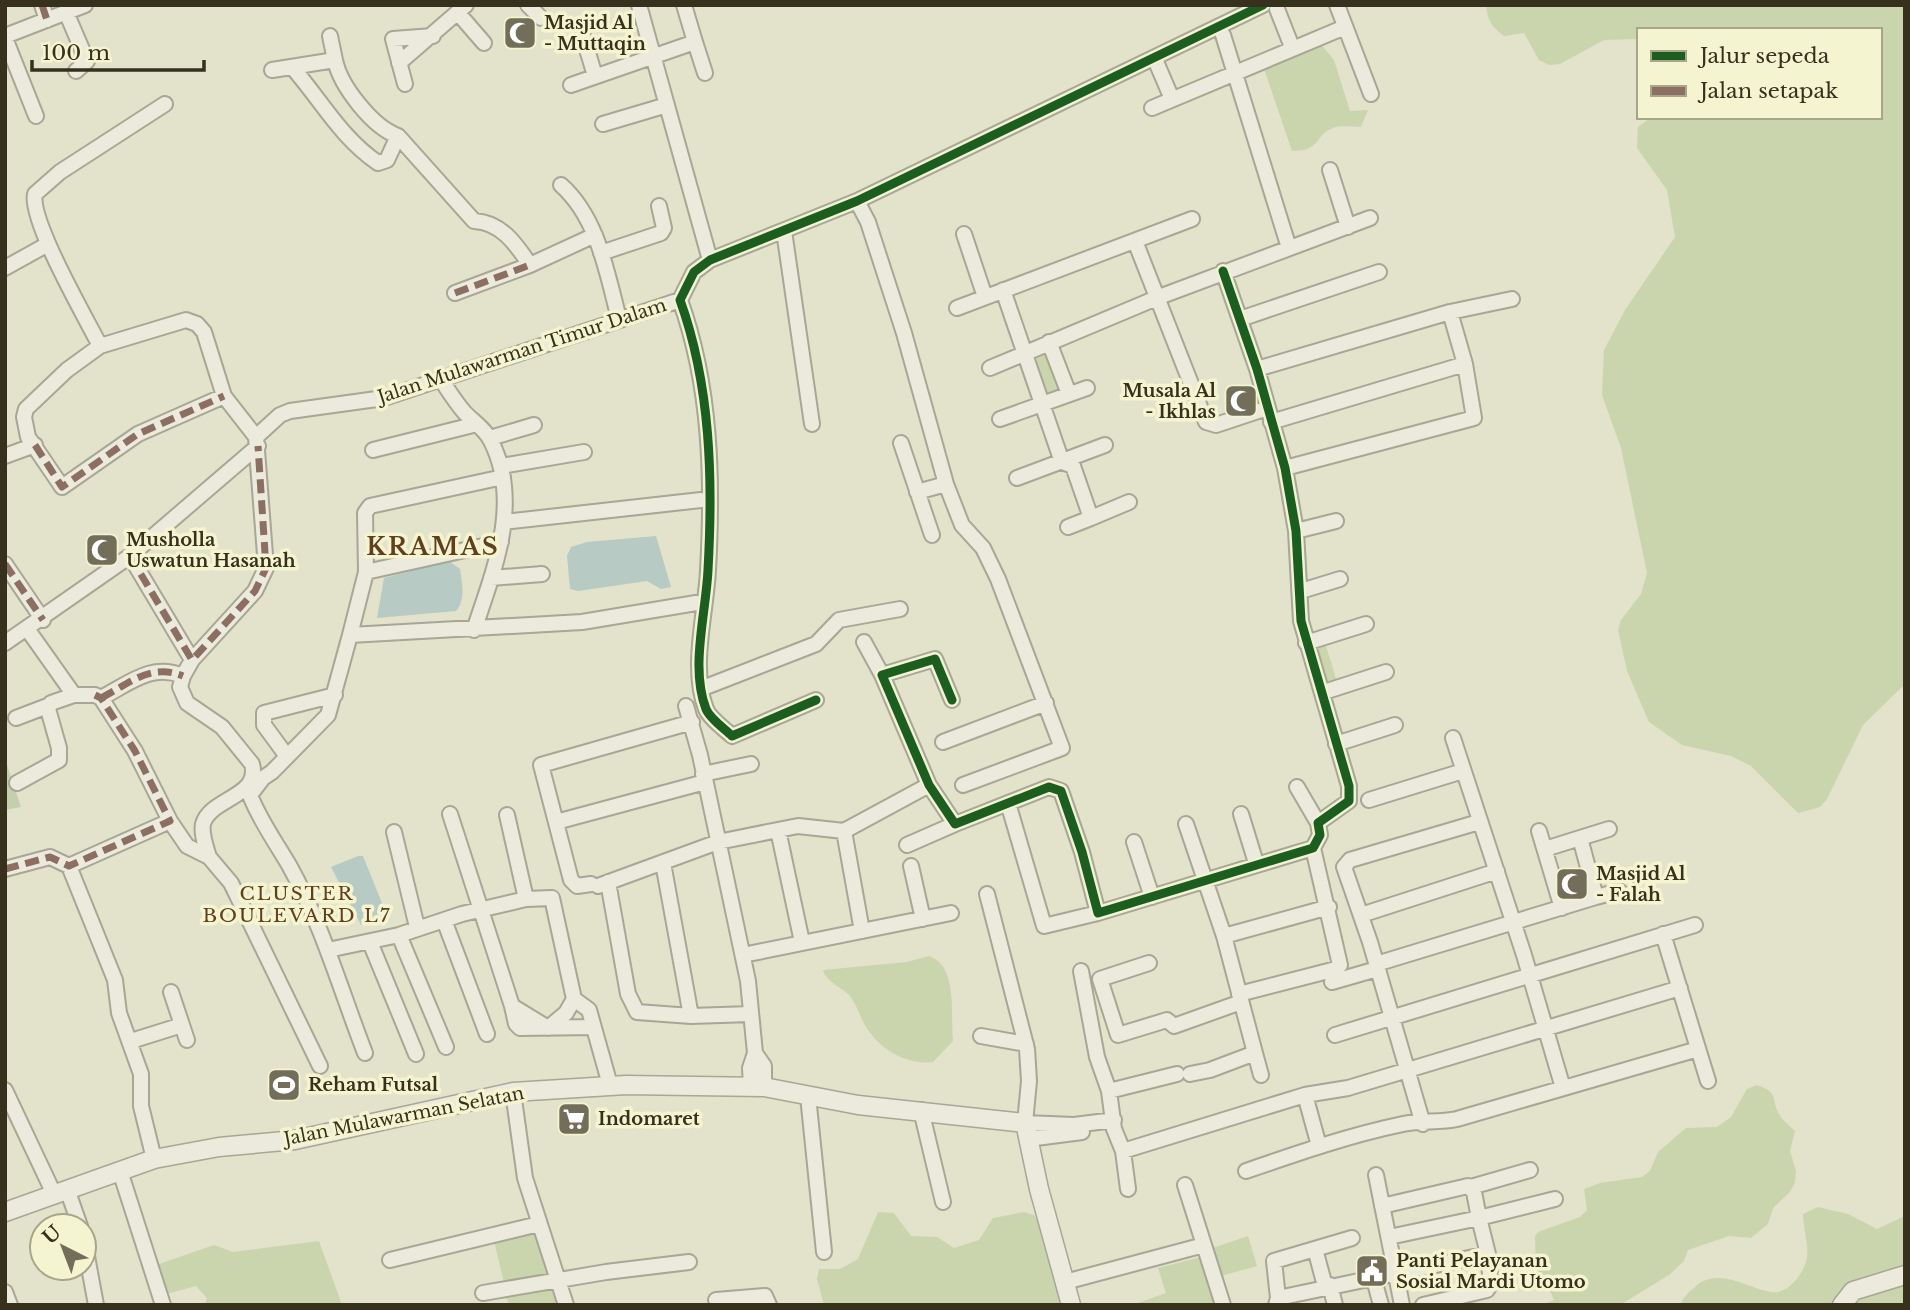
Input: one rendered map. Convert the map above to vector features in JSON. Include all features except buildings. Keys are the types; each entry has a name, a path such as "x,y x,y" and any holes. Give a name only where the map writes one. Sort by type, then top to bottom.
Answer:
{"street":[{"path":"42,5 47,20"},
{"path":"36,116 5,37 85,5"},
{"path":"528,5 541,18"},
{"path":"639,5 710,260"},
{"path":"684,5 705,73"},
{"path":"1337,5 1371,94"},
{"path":"816,700 732,736 707,711 700,667 712,505 707,427 693,337 680,300 694,272 710,260 858,201 1270,7 1292,47"},
{"path":"399,63 462,9 484,43"},
{"path":"66,12 87,61 76,71"},
{"path":"1152,108 1345,27"},
{"path":"1223,35 1289,248"},
{"path":"330,36 339,79 346,88 389,133 398,136 474,221 486,221 502,230 530,265"},
{"path":"405,84 392,41 394,37 433,36"},
{"path":"583,36 595,76"},
{"path":"571,85 695,42"},
{"path":"271,70 335,60"},
{"path":"1157,64 1172,99"},
{"path":"292,67 341,130 378,163 387,160 398,136"},
{"path":"100,346 48,244 34,206 37,189 165,104"},
{"path":"603,124 667,105"},
{"path":"1330,170 1348,227"},
{"path":"561,185 586,215 595,235 619,319"},
{"path":"858,201 868,222 904,332 946,484 962,525 983,548 998,579 1062,748 963,785"},
{"path":"601,253 661,233 664,228 659,206"},
{"path":"990,368 1159,296 1370,218"},
{"path":"957,308 1192,219"},
{"path":"784,231 813,424"},
{"path":"964,234 985,297"},
{"path":"455,293 530,265 595,235"},
{"path":"1135,241 1159,296 1206,422 1216,425 1269,415 1465,364"},
{"path":"5,268 48,244"},
{"path":"1223,271 1257,369 1285,468 1296,531 1301,621 1324,692 1349,786 1349,801 1318,823"},
{"path":"1240,319 1378,272"},
{"path":"1003,290 1062,462 1073,466 1090,518"},
{"path":"1257,369 1450,312 1512,299"},
{"name":"Jalan Mulawarman Timur Dalam","path":"5,643 43,620 130,556 257,441 280,415 290,411 384,398 680,300"},
{"path":"1285,468 1474,418 1465,364 1450,312"},
{"path":"209,857 203,833 208,816 249,784 254,772 252,764 222,727 187,703 182,696 183,676 192,660 256,592 266,568 257,441 224,396 204,332 197,324 177,320 100,346 67,370 26,409 25,429 62,487 138,434 224,396"},
{"path":"1049,342 1069,394"},
{"path":"444,377 463,412 490,438 502,472 504,522 501,542 474,630"},
{"path":"1000,419 1087,388"},
{"path":"373,450 477,424"},
{"path":"490,438 534,425"},
{"path":"901,443 932,535"},
{"path":"5,456 35,445"},
{"path":"1017,478 1105,445"},
{"path":"365,1054 328,950 289,865 262,824 250,795 286,755 323,721 335,695 366,572 365,513 370,506 584,452"},
{"path":"918,492 946,484"},
{"path":"504,522 701,500"},
{"path":"1068,527 1129,502"},
{"path":"1296,531 1336,521"},
{"path":"366,572 501,542"},
{"path":"130,556 192,660"},
{"path":"5,564 43,620"},
{"path":"491,578 542,574"},
{"path":"1301,591 1340,579"},
{"path":"350,635 582,622 695,603"},
{"path":"703,688 816,644 839,621 900,609"},
{"path":"1306,643 1366,624"},
{"path":"28,630 74,695"},
{"path":"864,642 882,675 929,785 955,824"},
{"path":"882,675 935,659 952,700"},
{"path":"16,719 74,695 98,697 153,671 166,669 183,676"},
{"path":"1324,692 1386,672"},
{"path":"286,755 264,726 264,713 335,695"},
{"path":"98,697 135,751 170,821 187,846 209,857 230,883 320,1066"},
{"path":"943,742 1046,703"},
{"path":"17,783 59,760 59,748 48,712 50,705"},
{"path":"686,706 692,722 743,955 755,1053 750,1068 757,1086"},
{"path":"692,722 541,765 572,882 577,886 599,884 718,842 798,826 844,831 929,785"},
{"path":"1336,744 1395,725"},
{"path":"1453,738 1530,975 1563,1088"},
{"path":"556,822 751,764"},
{"path":"1369,800 1463,771"},
{"path":"907,845 1048,787 1061,791 1082,852 1098,913"},
{"path":"1149,963 1100,979 1118,1035 1167,1020 1174,1026 1240,998 1339,967 1329,907 1313,848 1320,835 1318,823 1297,787"},
{"path":"1008,803 1044,926 1098,913 1256,863 1313,848"},
{"path":"450,814 512,1006 548,1028 594,1027"},
{"path":"1241,814 1256,863"},
{"path":"507,816 526,899"},
{"path":"69,866 170,821"},
{"path":"1423,1124 1377,966 1344,867 1346,862 1479,822"},
{"path":"1186,824 1224,936 1261,1075"},
{"path":"1545,849 1609,829"},
{"path":"778,830 803,942"},
{"path":"844,831 862,931"},
{"path":"1539,831 1563,908"},
{"path":"394,832 417,927"},
{"path":"1580,838 1596,897"},
{"path":"1134,842 1152,897"},
{"path":"5,869 50,857 69,866 115,980 119,1013 141,1074 141,1106 154,1159"},
{"path":"663,863 691,1016"},
{"path":"911,866 923,919"},
{"path":"1361,915 1497,871"},
{"path":"599,884 633,1006 643,1014 751,1014"},
{"path":"1332,982 1513,922 1619,891"},
{"path":"987,894 1026,1044 1029,1081 1027,1131 1071,1305"},
{"path":"328,950 399,935 417,927 526,899 552,898 574,999 589,1010 610,1085"},
{"path":"1224,936 1329,907"},
{"path":"743,955 803,942 823,941 951,913"},
{"path":"444,920 487,1034"},
{"path":"1335,1035 1695,925"},
{"path":"1662,934 1708,1081"},
{"path":"399,935 446,1047"},
{"path":"370,942 416,1054"},
{"path":"1081,971 1097,1057 1109,1091 1114,1124 1123,1151 1128,1189"},
{"path":"1123,1151 1305,1095 1348,1088 1405,1068 1680,988"},
{"path":"171,992 187,1040"},
{"path":"548,1028 566,1013 574,999"},
{"path":"131,1041 182,1025"},
{"path":"981,1036 1026,1044"},
{"path":"1247,1171 1319,1146 1400,1124 1457,1119 1698,1049"},
{"path":"1109,1091 1210,1070 1255,1053"},
{"name":"Jalan Mulawarman Selatan","path":"5,1212 154,1159 219,1147 295,1140 513,1092 610,1085 757,1086 858,1105 921,1110 1027,1131"},
{"path":"5,1090 72,1212"},
{"path":"513,1092 517,1143 539,1224 560,1280 566,1305"},
{"path":"1305,1095 1319,1146"},
{"path":"808,1096 824,1252"},
{"path":"921,1110 943,1202"},
{"path":"1027,1131 1074,1125 1114,1124"},
{"path":"120,1171 163,1305"},
{"path":"1382,1206 1530,1171"},
{"path":"1376,1175 1402,1305"},
{"path":"1185,1185 1223,1305"},
{"path":"1423,1305 1487,1290 1491,1283 1488,1254 1471,1187"},
{"path":"1389,1237 1555,1199"},
{"path":"390,1261 539,1224"},
{"path":"1352,1238 1274,1261 1278,1302 1328,1286 1488,1254"},
{"path":"1065,1283 1204,1245"},
{"path":"1315,1249 1335,1305"},
{"path":"483,1293 690,1262"},
{"path":"1842,1305 1853,1291 1905,1275"},
{"path":"1373,1276 1381,1305"},
{"path":"92,1282 96,1305"},
{"path":"5,1292 10,1305"},
{"path":"716,1300 765,1296 769,1305"}],"green space":[{"path":"1486,5 1905,5 1905,684 1863,725 1827,799 1820,807 1798,813 1751,766 1731,756 1682,745 1649,722 1627,671 1618,630 1621,620 1641,594 1647,573 1621,448 1602,395 1604,350 1625,310 1675,237 1667,190 1637,148 1638,127 1648,119 1882,119 1882,28 1637,28 1637,39 1604,40 1560,64 1549,65 1539,60 1524,33 1504,36 1489,19"},
{"path":"1319,42 1334,60 1350,111 1368,110 1361,127 1333,128 1308,149 1292,151 1262,63"},
{"path":"1043,349 1062,393 1045,400 1027,356"},
{"path":"1326,646 1337,682 1325,685 1314,650"},
{"path":"5,759 21,807 5,810"},
{"path":"929,956 945,970 952,1006 953,1041 933,1062 913,1061 885,1048 871,1034 850,996 831,981 823,970 907,962"},
{"path":"1757,1085 1772,1093 1780,1116 1795,1131 1790,1151 1796,1171 1795,1182 1790,1192 1773,1208 1768,1224 1751,1238 1729,1236 1688,1250 1684,1261 1669,1275 1620,1305 1542,1305 1554,1300 1544,1277 1536,1274 1535,1236 1538,1232 1580,1217 1587,1210 1584,1189 1600,1183 1642,1177 1650,1171 1658,1152 1686,1128 1717,1127 1731,1117 1747,1089"},
{"path":"1818,1207 1848,1214 1877,1229 1905,1216 1905,1305 1681,1305 1684,1297 1692,1290 1712,1278 1732,1280 1771,1292 1789,1287 1799,1276 1807,1258 1803,1214"},
{"path":"878,1212 894,1213 911,1236 937,1237 954,1248 979,1240 993,1218 1024,1212 1034,1215 1047,1232 1057,1288 1068,1305 824,1305 817,1279 819,1269 840,1269 858,1259"},
{"path":"534,1222 557,1278 505,1287 493,1237"},
{"path":"1248,1236 1257,1266 1221,1276 1218,1304 1132,1305 1166,1293 1158,1268 1205,1256 1204,1251"},
{"path":"319,1241 342,1305 205,1305 207,1298 196,1286 166,1294 156,1265 214,1245 233,1252"},
{"path":"558,1282 563,1305 509,1305 505,1292"}],"shaded area":[{"path":"656,536 671,587 661,589 647,581 578,591 570,589 567,556 571,547 587,542"},
{"path":"449,561 460,569 462,580 462,596 456,611 377,618 384,578"},
{"path":"363,856 388,918 361,925 331,867"}],"marked path":[{"path":"42,5 47,20"},
{"path":"455,293 530,265"},
{"path":"35,445 62,487 138,434 224,396"},
{"path":"130,556 192,660 255,591 266,568 258,446"},
{"path":"5,564 43,620"},
{"path":"101,698 151,673 183,676"},
{"path":"5,869 50,857 69,866 170,821 135,751 101,698 95,695"}],"cycle path":[{"path":"816,700 732,736 708,713 701,693 699,658 708,570 710,468 704,399 680,300 694,272 710,260 857,201 1263,5"},
{"path":"952,700 935,659 882,675 929,785 955,824 1049,787 1061,791 1082,852 1098,913 1313,848 1320,835 1318,823 1349,801 1349,786 1301,621 1296,531 1285,468 1257,369 1223,271"}],"place":[{"name":"Masjid Al - Muttaqin","path":"520,33"},
{"name":"Musala Al - Ikhlas","path":"1241,401"},
{"name":"Musholla Uswatun Hasanah","path":"102,550"},
{"name":"Masjid Al - Falah","path":"1572,884"},
{"name":"Reham Futsal","path":"284,1085"},
{"name":"Indomaret","path":"574,1119"},
{"name":"Panti Pelayanan Sosial Mardi Utomo","path":"1372,1271"}],"district":[{"name":"KRAMAS","path":"433,547"},
{"name":"CLUSTER BOULEVARD L7","path":"297,904"}]}
